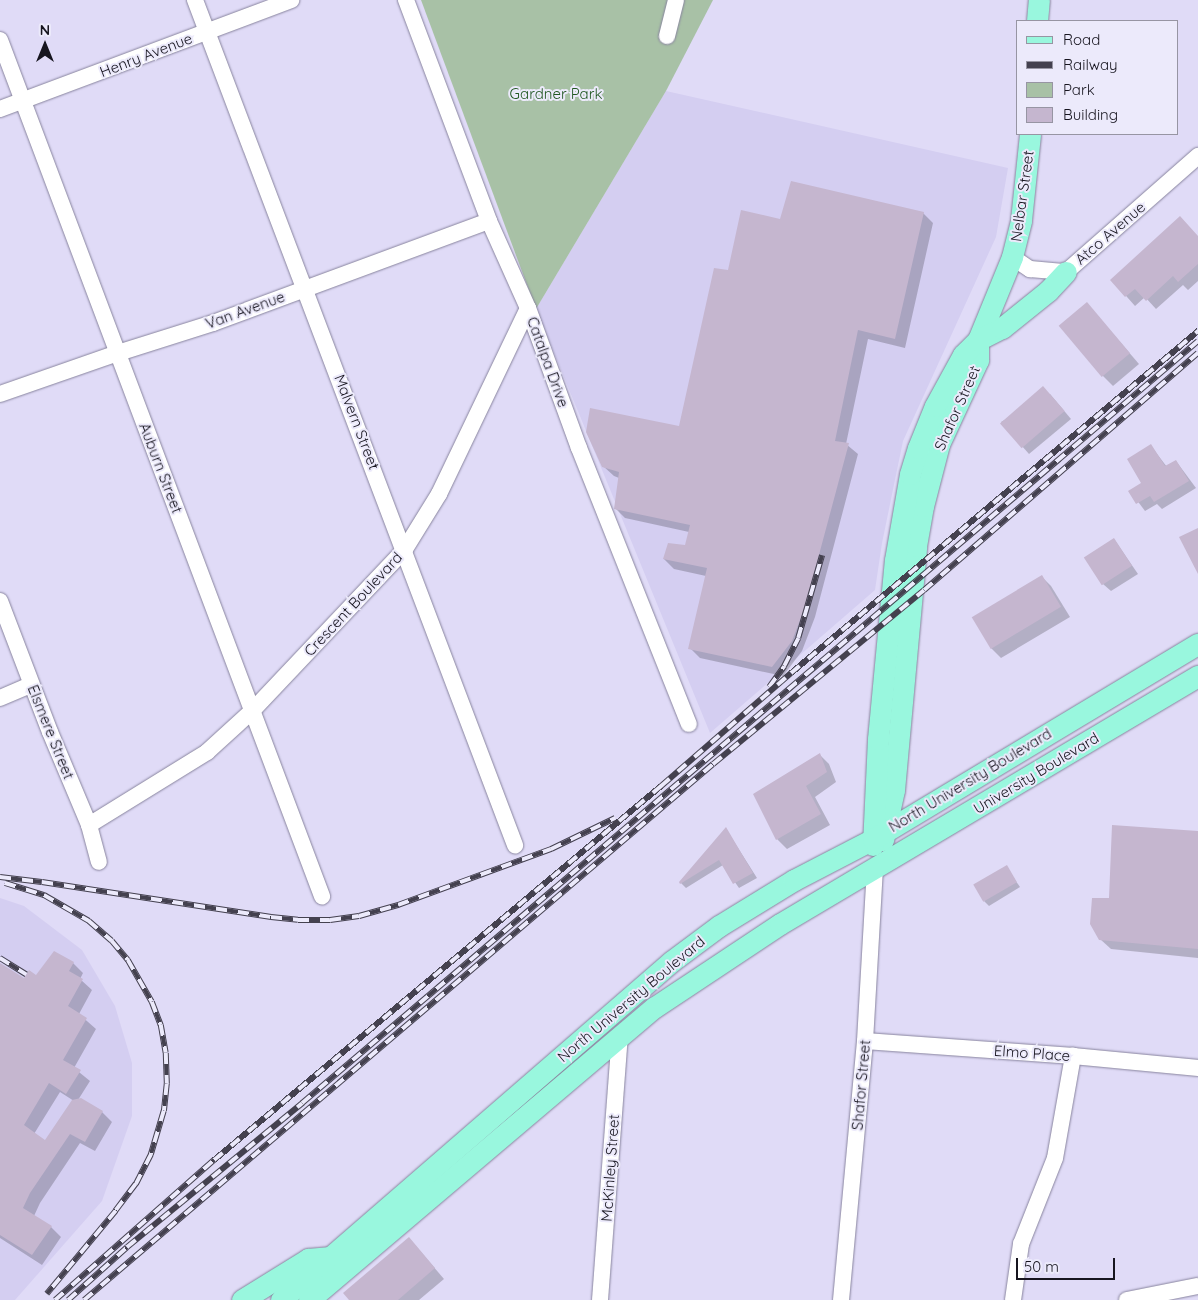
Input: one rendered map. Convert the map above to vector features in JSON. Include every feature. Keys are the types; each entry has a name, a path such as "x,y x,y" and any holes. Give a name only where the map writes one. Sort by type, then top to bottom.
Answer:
{"main road":[{"path":"1037,20 1039,0"},
{"name":"Nelbar Street","path":"978,340 1012,257 1022,220 1030,135"},
{"path":"978,340 1002,328 1048,291 1066,272"},
{"name":"Shafor Street","path":"879,835 894,790 916,546 923,506 939,444 978,360 978,340"},
{"name":"Shafor Street","path":"875,869 879,835 878,738 895,560 910,474 935,406 963,355 978,340"},
{"name":"North University Boulevard","path":"281,1300 672,961 719,926 794,880 879,835 1198,644"},
{"name":"University Boulevard","path":"875,869 1198,676"},
{"path":"894,790 900,798 909,803 926,807"},
{"name":"North University Boulevard","path":"309,1300 655,1007 746,945 875,869"},
{"path":"242,1300 308,1259 331,1257"}],"street":[{"name":"Malvern Street","path":"195,0 405,549 515,845"},
{"name":"Henry Avenue","path":"0,109 291,0"},
{"name":"Catalpa Drive","path":"406,0 489,221 528,308 579,448 689,724"},
{"path":"667,36 676,0"},
{"name":"Auburn Street","path":"0,40 322,896"},
{"name":"Atco Avenue","path":"1012,257 1030,269 1066,272 1198,156"},
{"name":"Van Avenue","path":"0,394 118,352 213,323 489,221"},
{"name":"Crescent Boulevard","path":"89,825 207,752 252,711 405,549 439,494 528,308"},
{"name":"Elsmere Street","path":"0,601 31,685 89,825 99,862"},
{"path":"0,698 31,685"},
{"name":"Shafor Street","path":"840,1300 865,1041 875,869"},
{"name":"McKinley Street","path":"600,1300 620,1037"},
{"name":"Elmo Place","path":"865,1041 1073,1056 1198,1068"},
{"path":"1013,1300 1021,1244 1055,1158 1073,1056"},
{"path":"1127,1300 1198,1286"}],"shaded area":[{"path":"666,91 1008,168 996,237 903,441 882,543 875,590 710,733 536,309"},
{"path":"0,898 24,906 82,950 115,1006 132,1063 132,1116 102,1201 15,1300 0,1300"}],"green space":[{"name":"Gardner Park","path":"421,0 713,0 666,91 536,309"}],"building":[{"path":"791,181 924,212 895,339 858,330 835,441 849,443 805,607 792,641 772,667 688,649 707,568 663,559 668,543 685,545 690,525 614,509 619,472 602,467 586,432 590,408 679,426 714,268 728,270 741,210 780,219"},
{"path":"1180,216 1198,236 1198,264 1178,282 1173,276 1146,301 1135,289 1125,297 1110,280"},
{"path":"1087,302 1130,353 1102,377 1059,326"},
{"path":"1043,386 1065,411 1022,448 1000,423"},
{"path":"1151,444 1165,466 1176,460 1189,481 1154,502 1150,496 1136,504 1128,491 1141,483 1127,459"},
{"path":"1198,528 1198,574 1179,537"},
{"path":"1114,538 1132,566 1102,585 1084,558"},
{"path":"1042,575 1061,607 991,649 972,617"},
{"path":"820,753 827,772 806,786 821,814 776,840 753,794"},
{"path":"1112,825 1198,831 1198,949 1099,940 1090,924 1092,898 1109,898"},
{"path":"726,827 753,873 733,884 719,860 680,884 679,882"},
{"path":"1007,865 1017,882 983,902 973,884"},
{"path":"54,951 74,962 69,971 83,979 68,1006 87,1018 63,1060 81,1070 66,1094 49,1083 24,1125 45,1140 72,1100 81,1098 103,1111 85,1142 70,1134 30,1193 23,1208 52,1226 32,1255 0,1235 0,963 24,978 29,970 36,975"},
{"path":"409,1237 435,1268 398,1300 349,1300 343,1293"}],"railway":[{"path":"55,1300 214,1160 661,786 791,673 1198,331"},
{"path":"68,1300 127,1247 302,1103 1198,341"},
{"path":"84,1300 713,764 924,590 1198,353"},
{"path":"769,687 784,666 798,638 822,555"},
{"path":"0,877 271,917 298,920 330,920 359,916 398,905 551,849 615,818"},
{"path":"5,883 44,895 89,921 112,941 128,960 152,1002 161,1025 166,1053 167,1084 164,1111 151,1155 136,1184 116,1211 47,1294"},
{"path":"0,958 26,974"}]}
